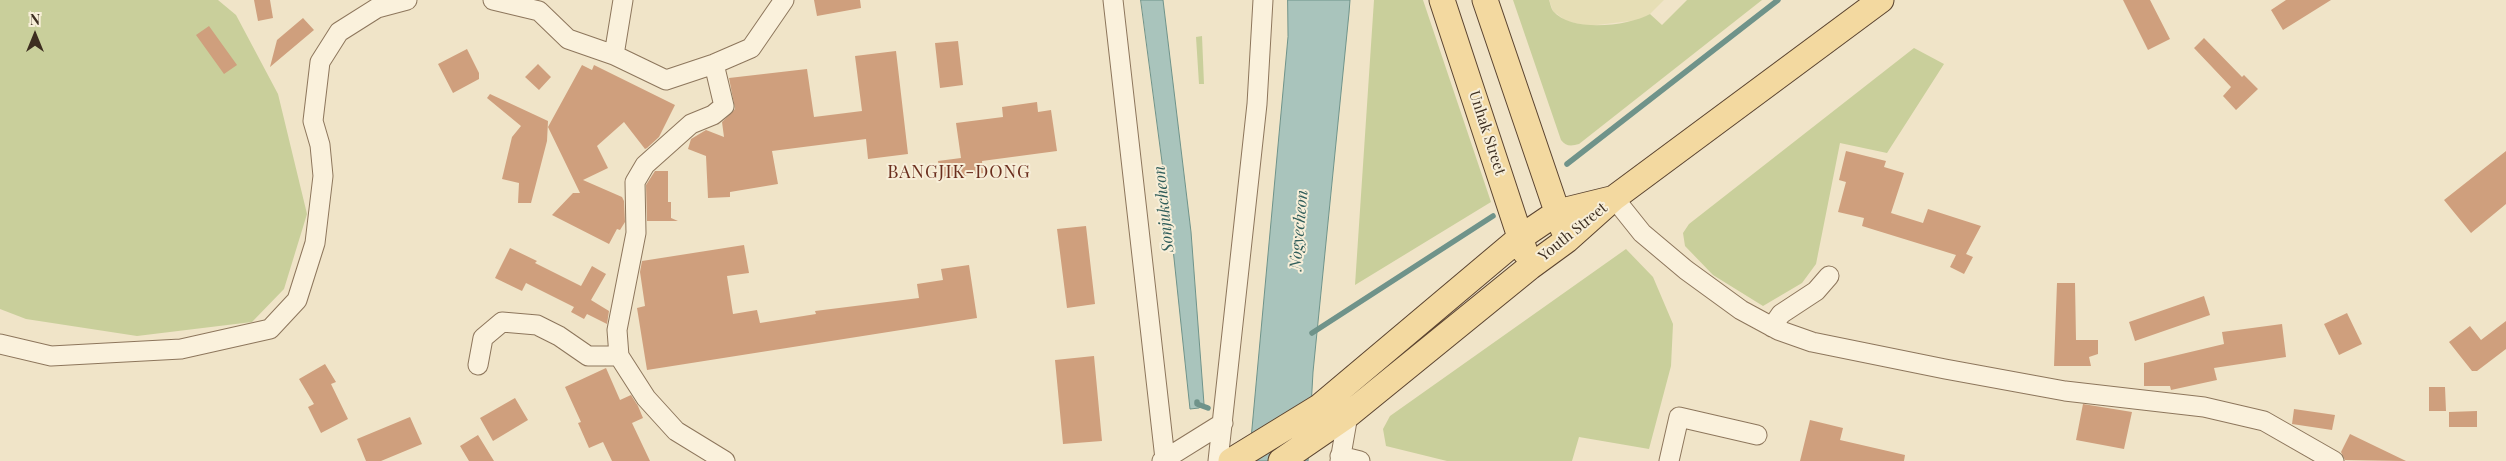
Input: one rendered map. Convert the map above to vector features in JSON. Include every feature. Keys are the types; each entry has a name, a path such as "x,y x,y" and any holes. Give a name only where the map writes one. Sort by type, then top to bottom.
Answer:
{"main road":[{"name":"Unhak Street","path":"1442,0 1530,267"},
{"path":"1485,0 1567,240"},
{"path":"1614,198 1880,0"},
{"name":"Youth Street","path":"1229,459 1319,407 1521,237 1558,212 1614,198"},
{"name":"Youth Street","path":"1282,461 1312,442 1348,415 1530,267 1567,240 1614,198"}],"street":[{"path":"0,344 51,356 182,349 270,329 297,300 314,244 323,176 320,145 313,121 320,62 339,32 377,8 407,0"},
{"path":"493,0 539,11 568,39 614,55 666,80 714,64 751,48 784,0"},
{"path":"614,55 623,0"},
{"path":"1113,0 1164,460 1223,423"},
{"path":"1229,459 1223,423 1257,104 1263,0"},
{"path":"714,64 724,106 713,115 691,124 645,165 635,182 636,234 616,330 619,356 646,398 676,431 725,461"},
{"path":"1614,198 1642,232 1686,270 1741,310 1772,327 1812,342 2065,391 2204,407 2264,421 2334,461"},
{"path":"1772,327 1780,314 1816,291 1829,276"},
{"path":"478,365 484,338 502,322 536,325 558,336 588,356 619,356"},
{"path":"1348,415 1340,459 1360,461"},
{"path":"1669,461 1679,417 1757,435"}],"shaded area":[{"path":"1549,0 1664,0 1650,14 1639,20 1588,26 1566,21 1553,11"}],"green space":[{"path":"0,0 218,0 236,15 278,94 307,214 284,289 252,322 137,336 26,319 0,309"},
{"path":"1374,0 1423,0 1491,202 1355,285"},
{"path":"1513,0 1549,0 1553,11 1561,18 1586,25 1629,22 1650,14 1662,25 1687,0 1762,0 1579,144 1567,145 1561,140"},
{"path":"1202,36 1204,84 1199,84 1196,37"},
{"path":"1914,48 1944,64 1887,153 1840,143 1816,264 1802,283 1763,306 1713,275 1685,246 1683,233 1689,224"},
{"path":"1626,249 1653,277 1673,324 1671,366 1649,449 1579,437 1572,461 1447,461 1386,446 1383,429 1390,416"}],"water":[{"path":"1141,0 1163,0 1191,232 1204,404 1199,408 1190,409 1171,230"},
{"name":"Nogyecheon","path":"1288,0 1350,0 1313,372 1308,461 1249,461 1288,37"}],"building":[{"path":"254,0 270,0 273,18 258,21"},
{"path":"814,0 860,0 861,8 817,16"},
{"path":"2123,0 2150,0 2170,39 2148,50"},
{"path":"2286,0 2331,0 2283,30 2271,10"},
{"path":"303,18 314,30 270,67 277,40"},
{"path":"209,26 237,65 224,74 196,35"},
{"path":"2204,38 2242,77 2244,75 2258,89 2236,110 2223,96 2231,87 2194,48"},
{"path":"958,41 963,85 940,88 935,43"},
{"path":"467,49 479,73 479,79 453,93 438,64"},
{"path":"896,51 908,154 868,159 866,139 772,151 778,184 730,192 730,197 708,198 706,156 688,149 691,139 706,130 724,137 722,122 735,109 729,78 807,69 814,117 862,111 855,56"},
{"path":"538,64 551,77 539,90 525,77"},
{"path":"582,65 592,70 594,65 675,105 659,137 647,148 645,149 624,122 597,146 608,168 583,180 622,197 624,201 625,222 620,230 617,229 609,244 552,215 573,193 580,193 548,127"},
{"path":"490,94 548,121 547,141 531,203 518,203 519,183 502,179 512,137 521,126 487,98"},
{"path":"1037,102 1038,112 1051,110 1057,151 982,161 983,173 941,179 938,161 961,158 956,123 1003,117 1002,107"},
{"path":"1846,151 1886,161 1884,167 1904,173 1891,213 1923,223 1928,209 1981,226 1966,254 1973,257 1964,274 1950,267 1956,255 1862,226 1864,218 1838,212 1846,182 1839,180"},
{"path":"2506,151 2506,204 2471,233 2444,200"},
{"path":"655,171 668,171 668,202 671,202 671,218 678,221 647,221 646,185"},
{"path":"1086,226 1095,304 1067,308 1057,229"},
{"path":"744,245 749,273 727,276 733,314 757,310 760,323 816,314 815,311 919,298 917,284 943,280 941,269 969,265 977,318 647,370 637,308 645,306 640,272 642,261"},
{"path":"510,248 581,286 592,266 606,274 591,300 609,311 607,324 587,314 584,319 571,312 574,307 526,283 522,291 495,278"},
{"path":"2057,283 2075,283 2076,340 2098,340 2098,354 2089,357 2091,366 2054,366"},
{"path":"2204,296 2210,315 2135,341 2129,322"},
{"path":"2347,313 2362,344 2339,355 2324,324"},
{"path":"2506,321 2506,349 2477,371 2472,371 2449,342 2470,326 2481,340"},
{"path":"2282,324 2286,357 2214,368 2217,380 2171,390 2170,386 2144,386 2144,363 2224,344 2222,332"},
{"path":"1094,356 1102,441 1063,444 1055,360"},
{"path":"325,364 336,382 331,384 348,419 321,433 308,407 314,404 299,379"},
{"path":"606,368 620,400 631,395 638,406 643,418 632,423 650,461 612,461 603,442 589,448 578,423 581,422 565,387"},
{"path":"2429,387 2445,387 2446,411 2429,411"},
{"path":"515,398 528,420 493,441 480,418"},
{"path":"2083,404 2132,412 2124,449 2076,440"},
{"path":"2294,409 2335,415 2332,430 2292,424"},
{"path":"2477,411 2477,427 2449,427 2449,412"},
{"path":"410,417 422,444 381,461 366,461 357,439"},
{"path":"1810,420 1843,428 1840,440 1905,455 1904,461 1800,461"},
{"path":"2350,434 2406,461 2345,460 2341,452"},
{"path":"478,435 494,461 469,461 460,446"}],"waterway":[{"path":"1567,164 1778,0"},
{"path":"1312,333 1493,216"},
{"name":"Sonjukcheon","path":"1197,402 1197,404 1208,408"}],"district":[{"name":"BANGJIK-DONG","path":"959,172"}]}
